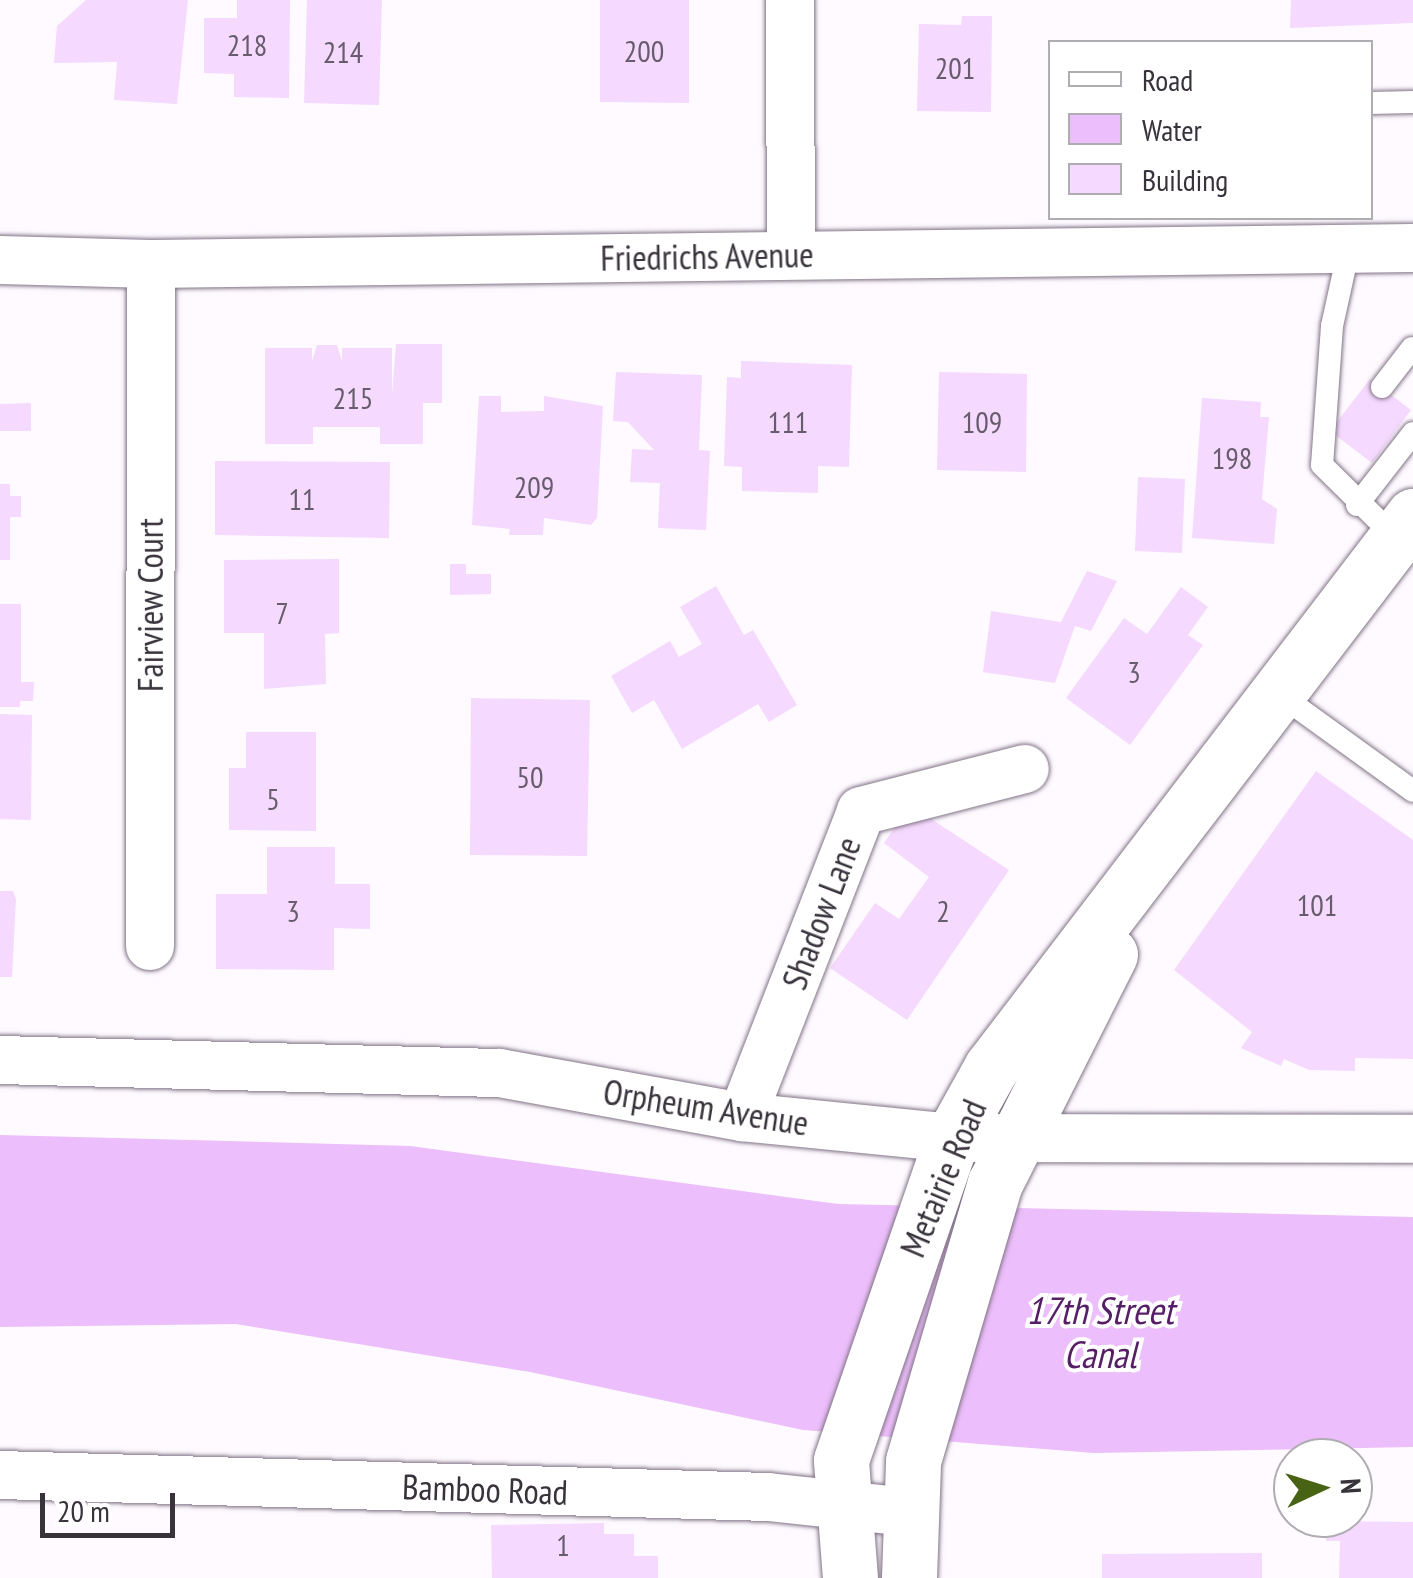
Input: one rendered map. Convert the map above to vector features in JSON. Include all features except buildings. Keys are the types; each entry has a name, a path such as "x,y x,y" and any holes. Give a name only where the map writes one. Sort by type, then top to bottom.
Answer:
{"main road":[{"name":"Metairie Road","path":"850,1578 843,1481 944,1158 991,1068 1279,694 1389,520"},
{"name":"Metairie Road","path":"909,1578 910,1486 1005,1161 1173,832"}],"street":[{"path":"790,0 792,255"},
{"name":"Friedrichs Avenue","path":"0,260 151,264 792,255 1278,232 1350,244 1413,248"},
{"name":"Fairview Court","path":"150,946 151,264"},
{"name":"Shadow Lane","path":"742,1117 861,811 1025,769"},
{"name":"Orpheum Avenue","path":"0,1060 499,1073 944,1158 1005,1161 1413,1139"},
{"name":"Bamboo Road","path":"0,1475 843,1481 910,1486"}],"lane":[{"path":"1373,103 1413,102"},
{"path":"1322,464 1332,326 1350,244"},
{"path":"1382,387 1413,348"},
{"path":"1322,464 1389,520 1413,434"},
{"path":"1322,464 1342,440"},
{"path":"1279,694 1413,791"}],"water":[{"name":"17th Street Canal","path":"0,1135 410,1146 838,1204 1413,1217 1413,1447 1373,1448 1373,1438 1273,1438 1273,1450 1094,1453 803,1430 530,1372 236,1324 0,1327"}]}
